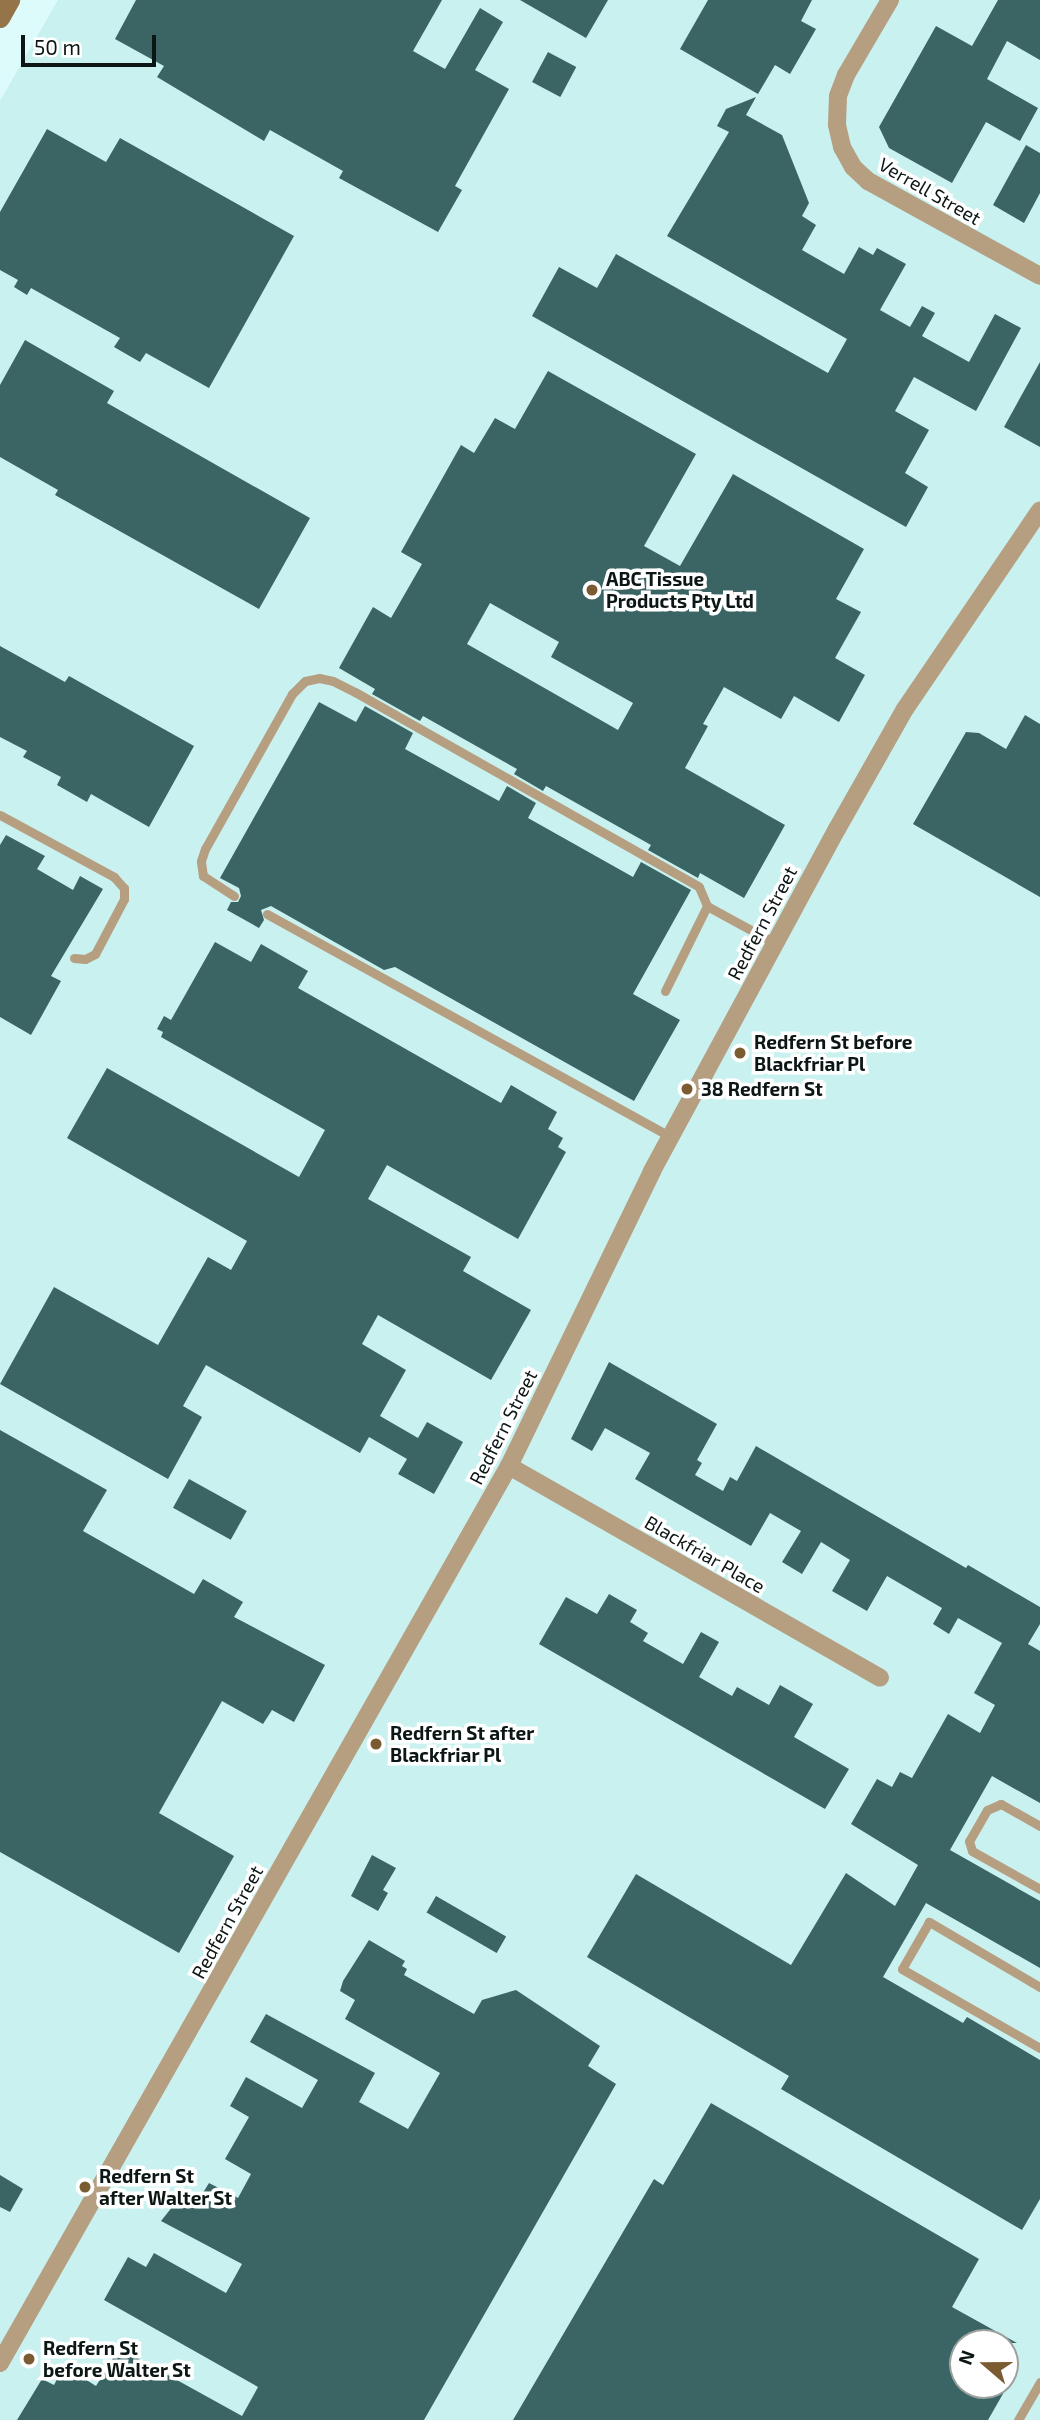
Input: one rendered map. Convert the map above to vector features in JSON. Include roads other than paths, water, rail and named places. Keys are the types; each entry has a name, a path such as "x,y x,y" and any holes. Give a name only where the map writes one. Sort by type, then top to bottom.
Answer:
{"main road":[{"path":"0,18 10,0"}],"street":[{"name":"Verrell Street","path":"890,0 846,75 838,96 837,125 842,147 853,167 868,181 1040,276"},
{"name":"Redfern Street","path":"0,2363 509,1466 671,1137 905,709 1040,510"},
{"name":"Blackfriar Place","path":"509,1466 880,1678"}],"lane":[{"path":"234,896 203,876 201,867 205,849 292,694 305,681 319,678 333,681 355,692 699,887 707,906 775,943"},
{"path":"0,815 114,877 124,888 124,899 95,954 85,959 74,958"},
{"path":"665,991 707,906"},
{"path":"267,914 671,1137"},
{"path":"1040,1826 1001,1804 987,1810 969,1841 972,1851 1040,1889"},
{"path":"1040,1987 929,1922 902,1969 1040,2049"},
{"path":"1017,2420 1040,2382"}],"place":[{"name":"ABC Tissue Products Pty Ltd","path":"592,590"},
{"name":"Redfern St before Blackfriar Pl","path":"740,1053"},
{"name":"38 Redfern St","path":"687,1089"},
{"name":"Redfern St after Blackfriar Pl","path":"376,1744"},
{"name":"Redfern St after Walter St","path":"85,2187"},
{"name":"Redfern St before Walter St","path":"29,2359"}]}
